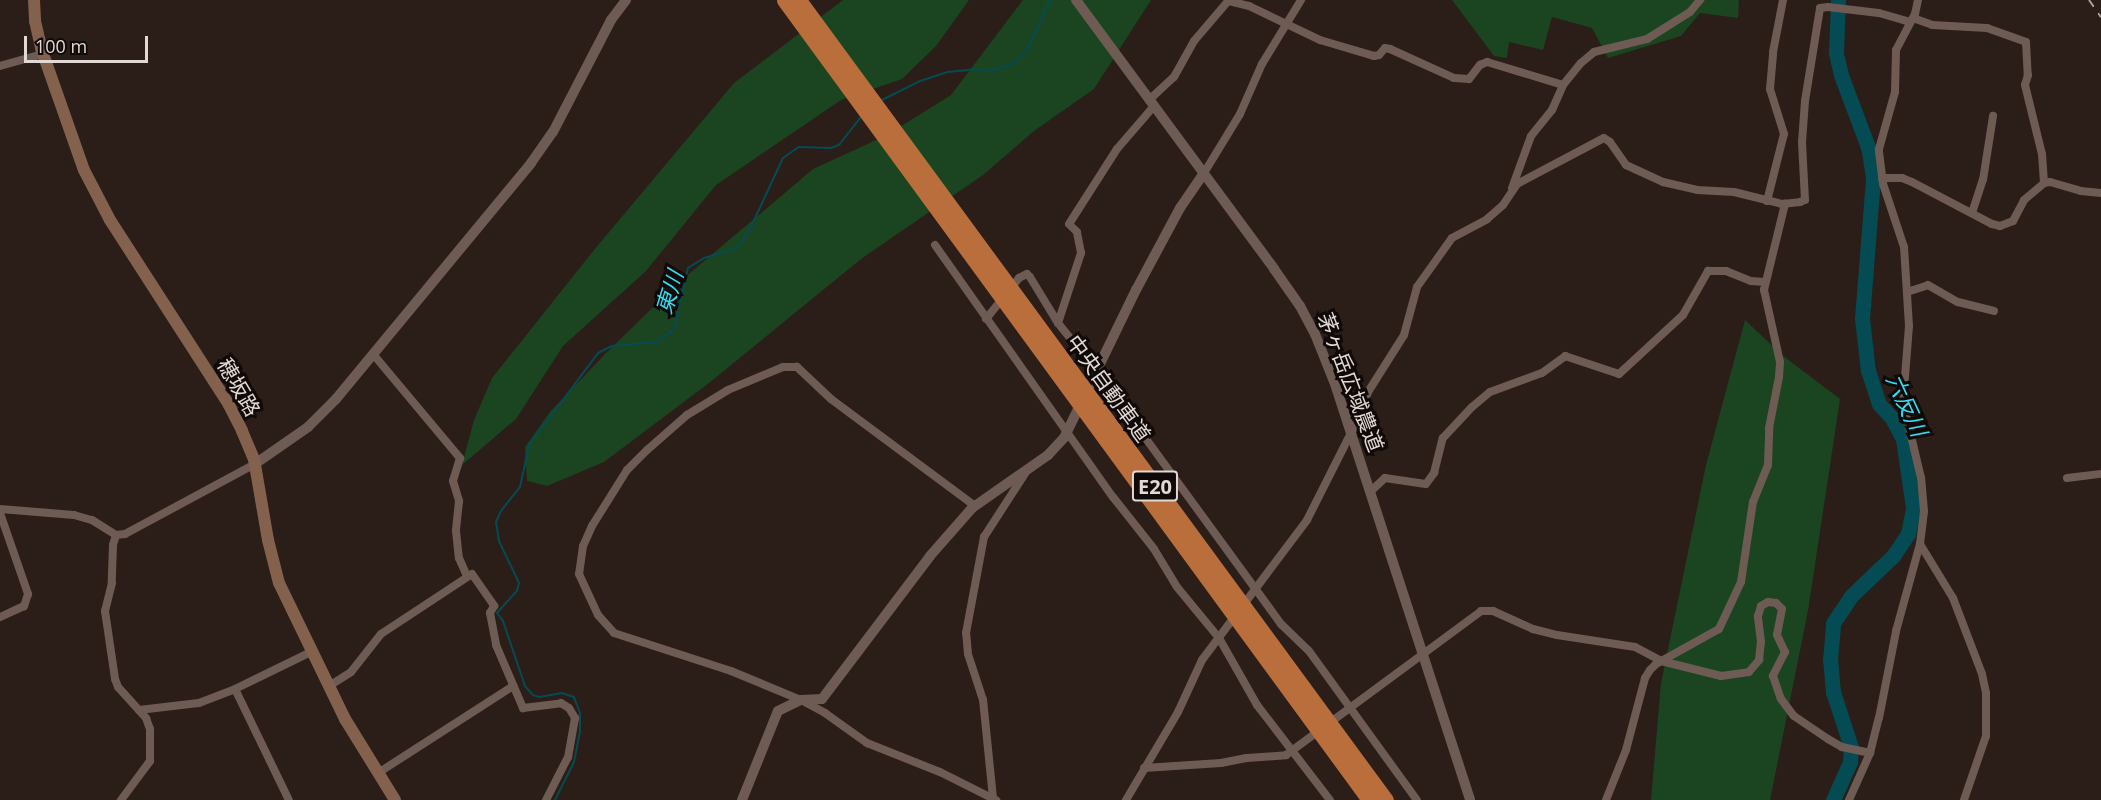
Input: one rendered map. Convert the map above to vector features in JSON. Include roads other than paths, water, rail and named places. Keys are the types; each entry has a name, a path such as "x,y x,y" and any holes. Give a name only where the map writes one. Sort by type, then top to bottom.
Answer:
{"highway":[{"name":"中央自動車道","path":"784,0 836,60"},
{"name":"中央自動車道","path":"799,0 836,60 918,176 1369,800"},
{"name":"中央自動車道","path":"918,176 1386,800"}],"main road":[{"name":"穂坂路","path":"34,0 35,21 43,54 75,146 96,195 229,405 255,464 268,540 279,583 345,719 395,800"}],"street":[{"path":"0,617 24,606 28,594 0,511 74,515 92,520 116,535 125,534 255,464 308,426 336,399 531,163 553,132 611,20 626,0"},
{"name":"茅ヶ岳広域農道","path":"1076,0 1300,306 1325,356 1371,491 1470,800"},
{"path":"1058,323 1080,253 1077,232 1070,224 1110,159 1151,103 1174,77 1194,41 1229,0 1249,6 1286,25 1355,52 1379,56 1385,48 1390,49 1462,80 1469,79 1480,65 1487,62 1563,85"},
{"path":"741,800 778,711 801,700 822,699 930,556 975,506 1048,455 1067,433 1141,280 1180,208 1240,114 1262,64 1301,0"},
{"path":"1126,800 1178,712 1203,660 1307,520 1359,417 1368,392 1404,335 1417,287 1452,238 1487,219 1503,205 1512,189 1531,136 1552,110 1563,85 1594,52 1647,39 1690,12 1700,0"},
{"path":"1767,201 1784,134 1770,89 1773,52 1783,0"},
{"path":"1849,800 1870,753 1896,630 1920,544 1924,497 1903,402 1909,326 1902,240 1882,178 1879,149 1895,92 1896,50 1918,0"},
{"path":"1512,189 1604,138 1610,142 1626,165 1654,178 1697,190 1734,192 1785,204 1805,200 1802,142 1805,101 1820,8 1828,7 1879,13 1932,25 1987,28 2026,42 2028,75 2025,85 2043,154 2044,183"},
{"path":"0,66 43,54"},
{"path":"1972,213 1983,180 1993,116"},
{"path":"1882,178 1902,178 1912,182 1992,224 2008,225 2013,221 2024,200 2044,183 2050,182 2081,191 2101,193"},
{"path":"1606,800 1626,750 1645,678 1661,661 1719,629 1742,582 1753,502 1768,465 1769,428 1779,377 1779,362 1765,282 1785,204"},
{"path":"935,244 989,315 1067,433 1154,549 1177,587 1219,638 1257,705 1296,746 1330,800"},
{"path":"1371,491 1386,478 1426,484 1434,473 1443,438 1472,407 1490,392 1542,373 1565,356 1619,375 1683,315 1708,271 1726,271 1751,281 1765,282"},
{"path":"989,315 1019,278 1027,274 1095,378 1256,587 1281,624 1309,651 1347,709 1417,800"},
{"path":"1907,292 1928,285 1958,302 1994,311"},
{"path":"373,354 460,458 453,481 459,501 456,531 459,558 468,576"},
{"path":"975,506 831,399 797,368 783,367 728,390 687,416 627,470 592,526 579,560 579,574 598,615 614,633 731,671 801,700 825,712 867,743 940,772 994,799"},
{"path":"994,799 983,700 968,654 966,633 984,537 1028,470"},
{"path":"2067,478 2101,474"},
{"path":"116,535 105,626 115,680 139,710 150,729 150,761 121,800"},
{"path":"1920,544 1953,598 1982,674 1986,693 1986,736 1964,800"},
{"path":"329,686 351,672 381,633 472,574 494,606 490,613 496,645 523,708 561,704 569,708 575,718 568,757 546,800"},
{"path":"1144,768 1221,763 1286,755 1422,652 1481,611 1493,611 1533,629 1557,635 1635,647 1661,661 1721,676 1749,672 1759,660 1761,652 1758,615 1761,606 1768,602 1776,603 1782,609 1778,635 1785,652 1773,676 1780,699 1794,716 1842,747 1870,753"},
{"path":"139,710 199,703 235,689 313,651"},
{"path":"378,773 513,686"},
{"path":"235,689 289,800"}],"waterway":[{"name":"東川","path":"880,101 920,81 948,72 976,69 990,71 1012,64 1027,50 1050,0"},
{"name":"六反川","path":"1833,800 1850,762 1851,747 1833,692 1830,660 1833,623 1851,596 1893,556 1908,534 1913,508 1903,439 1892,418 1879,404 1868,371 1862,318 1873,177 1868,147 1841,75 1836,53 1838,0"},
{"name":"東川","path":"555,800 574,762 580,732 580,713 574,697 562,693 539,697 533,695 525,686 503,621 497,613 517,591 519,583 499,541 496,522 501,511 520,487 529,445 598,353 612,346 656,342 674,330 688,268 704,258 736,249 750,229 783,158 799,147 831,148 839,145 862,116"}],"railway":[{"path":"2089,0 2101,17"}]}
